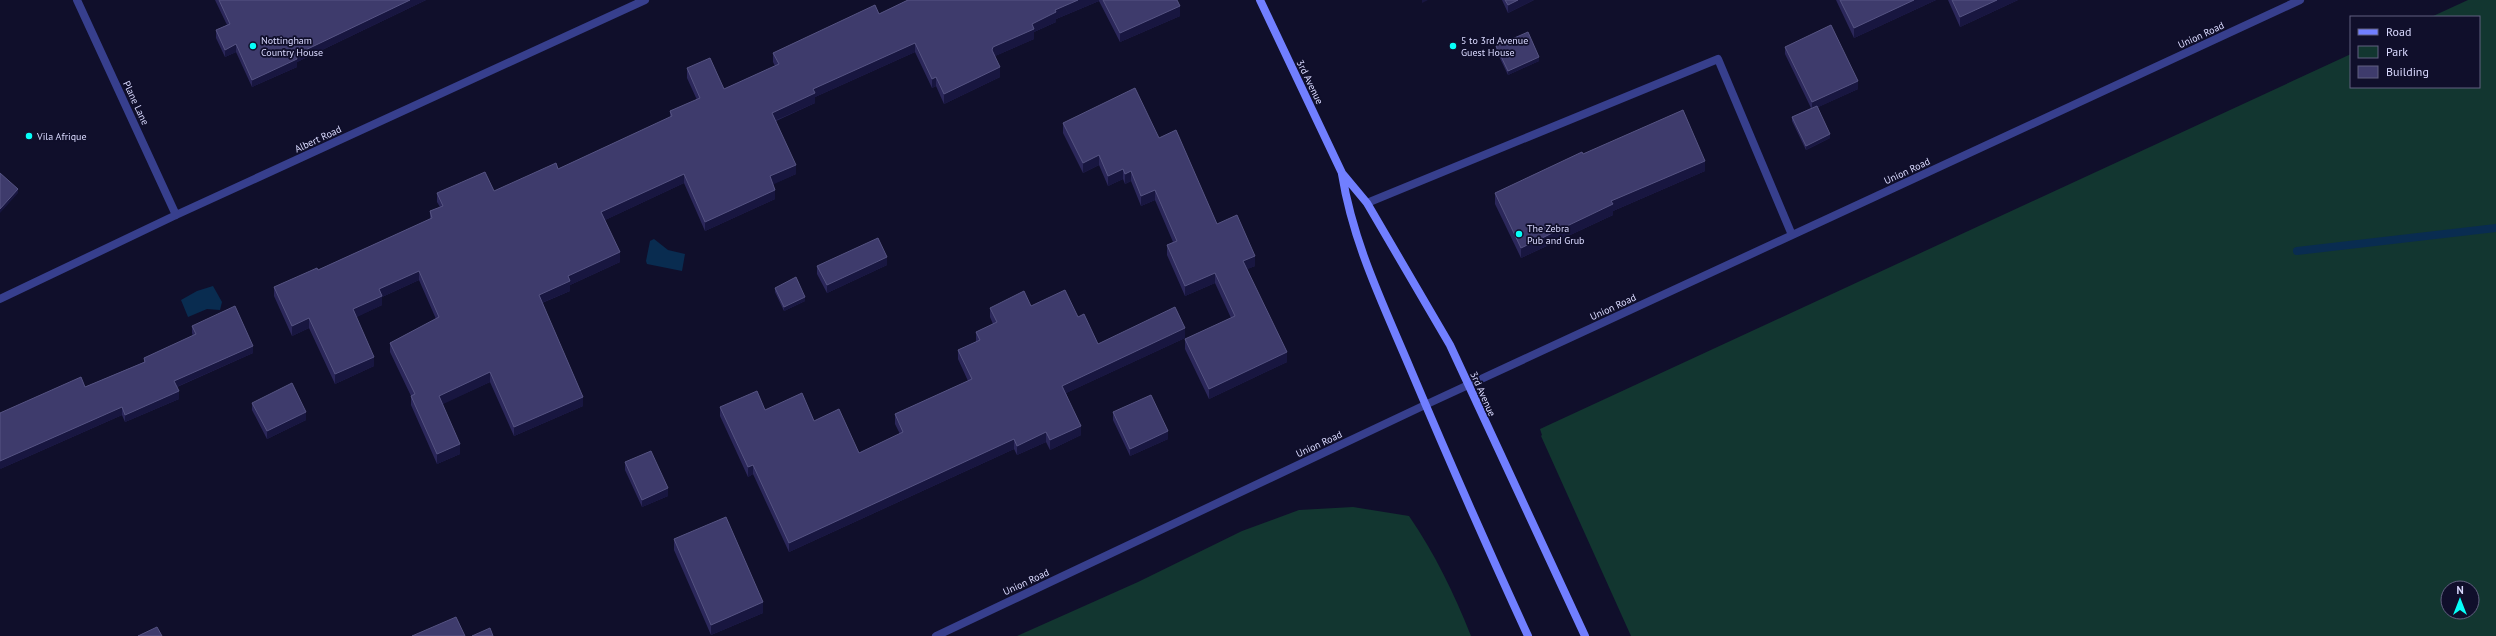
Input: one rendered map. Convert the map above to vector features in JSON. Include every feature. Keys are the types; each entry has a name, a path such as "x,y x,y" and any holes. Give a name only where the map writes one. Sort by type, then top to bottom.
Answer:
{"street":[{"name":"Plane Lane","path":"77,0 176,215"},
{"name":"Albert Road","path":"0,299 176,215 645,0"},
{"name":"3rd Avenue","path":"1260,0 1342,173 1353,228 1368,269 1425,405 1528,636"},
{"name":"Union Road","path":"936,636 1425,405 2300,0"},
{"path":"1367,203 1718,59 1792,235"},
{"name":"3rd Avenue","path":"1342,173 1367,203 1450,345 1585,636"}],"green space":[{"path":"2468,0 2496,0 2496,636 1631,636 1541,436 1540,429 2350,54 2350,88 2480,88 2480,16 2433,16"},
{"path":"1353,507 1409,516 1443,574 1458,604 1471,636 1017,636 1138,582 1242,531 1299,510"}],"water":[{"path":"654,239 668,250 685,254 682,271 647,264 646,261 650,241"},
{"path":"213,286 222,302 220,310 207,309 188,317 181,300 197,291"}],"building":[{"path":"219,0 410,0 295,55 297,59 252,80 236,44 225,50 216,30 230,24"},
{"path":"908,0 1078,0 1055,10 1056,12 1032,24 1034,29 993,47 992,50 1000,67 944,94 936,77 932,79 915,43 813,89 815,93 772,113 796,165 770,176 775,190 705,222 684,174 601,212 620,252 568,276 570,281 539,295 583,397 514,427 490,372 439,396 460,444 437,454 411,396 415,394 390,343 439,317 419,271 379,289 382,296 353,309 374,357 335,374 309,318 292,326 274,287 317,268 318,270 432,218 430,211 443,206 437,193 485,172 494,191 556,163 558,169 672,116 670,111 700,98 687,68 710,58 724,89 779,64 773,53 875,5 879,14"},
{"path":"1103,0 1177,0 1180,6 1120,33"},
{"path":"1505,0 1518,0 1508,5"},
{"path":"1840,0 1914,0 1854,28"},
{"path":"1952,0 1997,0 1960,17"},
{"path":"1831,25 1858,81 1812,102 1785,47"},
{"path":"1528,32 1539,57 1508,71 1496,46"},
{"path":"1135,88 1159,138 1176,130 1217,224 1237,215 1255,256 1243,261 1287,352 1209,389 1185,339 1235,316 1215,273 1185,286 1167,245 1177,241 1155,190 1141,196 1131,171 1125,174 1123,169 1108,176 1099,155 1083,163 1063,123"},
{"path":"1817,106 1830,134 1806,146 1792,117"},
{"path":"1683,110 1705,161 1611,201 1613,204 1521,248 1495,193 1582,152 1583,154"},
{"path":"0,173 18,189 0,209"},
{"path":"878,238 887,257 827,285 817,266"},
{"path":"796,277 805,297 784,307 775,288"},
{"path":"1065,290 1078,317 1084,314 1098,344 1175,307 1185,328 1062,386 1081,426 1050,440 1046,432 1017,446 1014,439 789,543 753,465 748,467 720,407 757,391 765,410 802,393 814,421 839,409 859,453 903,432 895,414 972,379 958,350 980,340 976,332 997,322 990,308 1024,291 1031,306"},
{"path":"235,306 253,346 174,381 179,391 125,415 122,407 0,461 0,413 81,377 85,387 145,362 144,358 196,334 192,326"},
{"path":"292,383 306,412 267,431 252,403"},
{"path":"1151,395 1168,431 1130,449 1113,412"},
{"path":"651,451 668,488 642,500 625,462"},
{"path":"726,517 763,602 711,625 674,539"},
{"path":"456,617 465,636 412,636"},
{"path":"157,627 162,636 138,636"},
{"path":"490,628 493,636 472,636"}],"waterway":[{"path":"2297,251 2496,228"}],"place":[{"name":"Nottingham Country House","path":"253,46"},
{"name":"5 to 3rd Avenue Guest House","path":"1453,46"},
{"name":"Vila Afrique","path":"29,136"},
{"name":"The Zebra Pub and Grub","path":"1519,234"}]}
